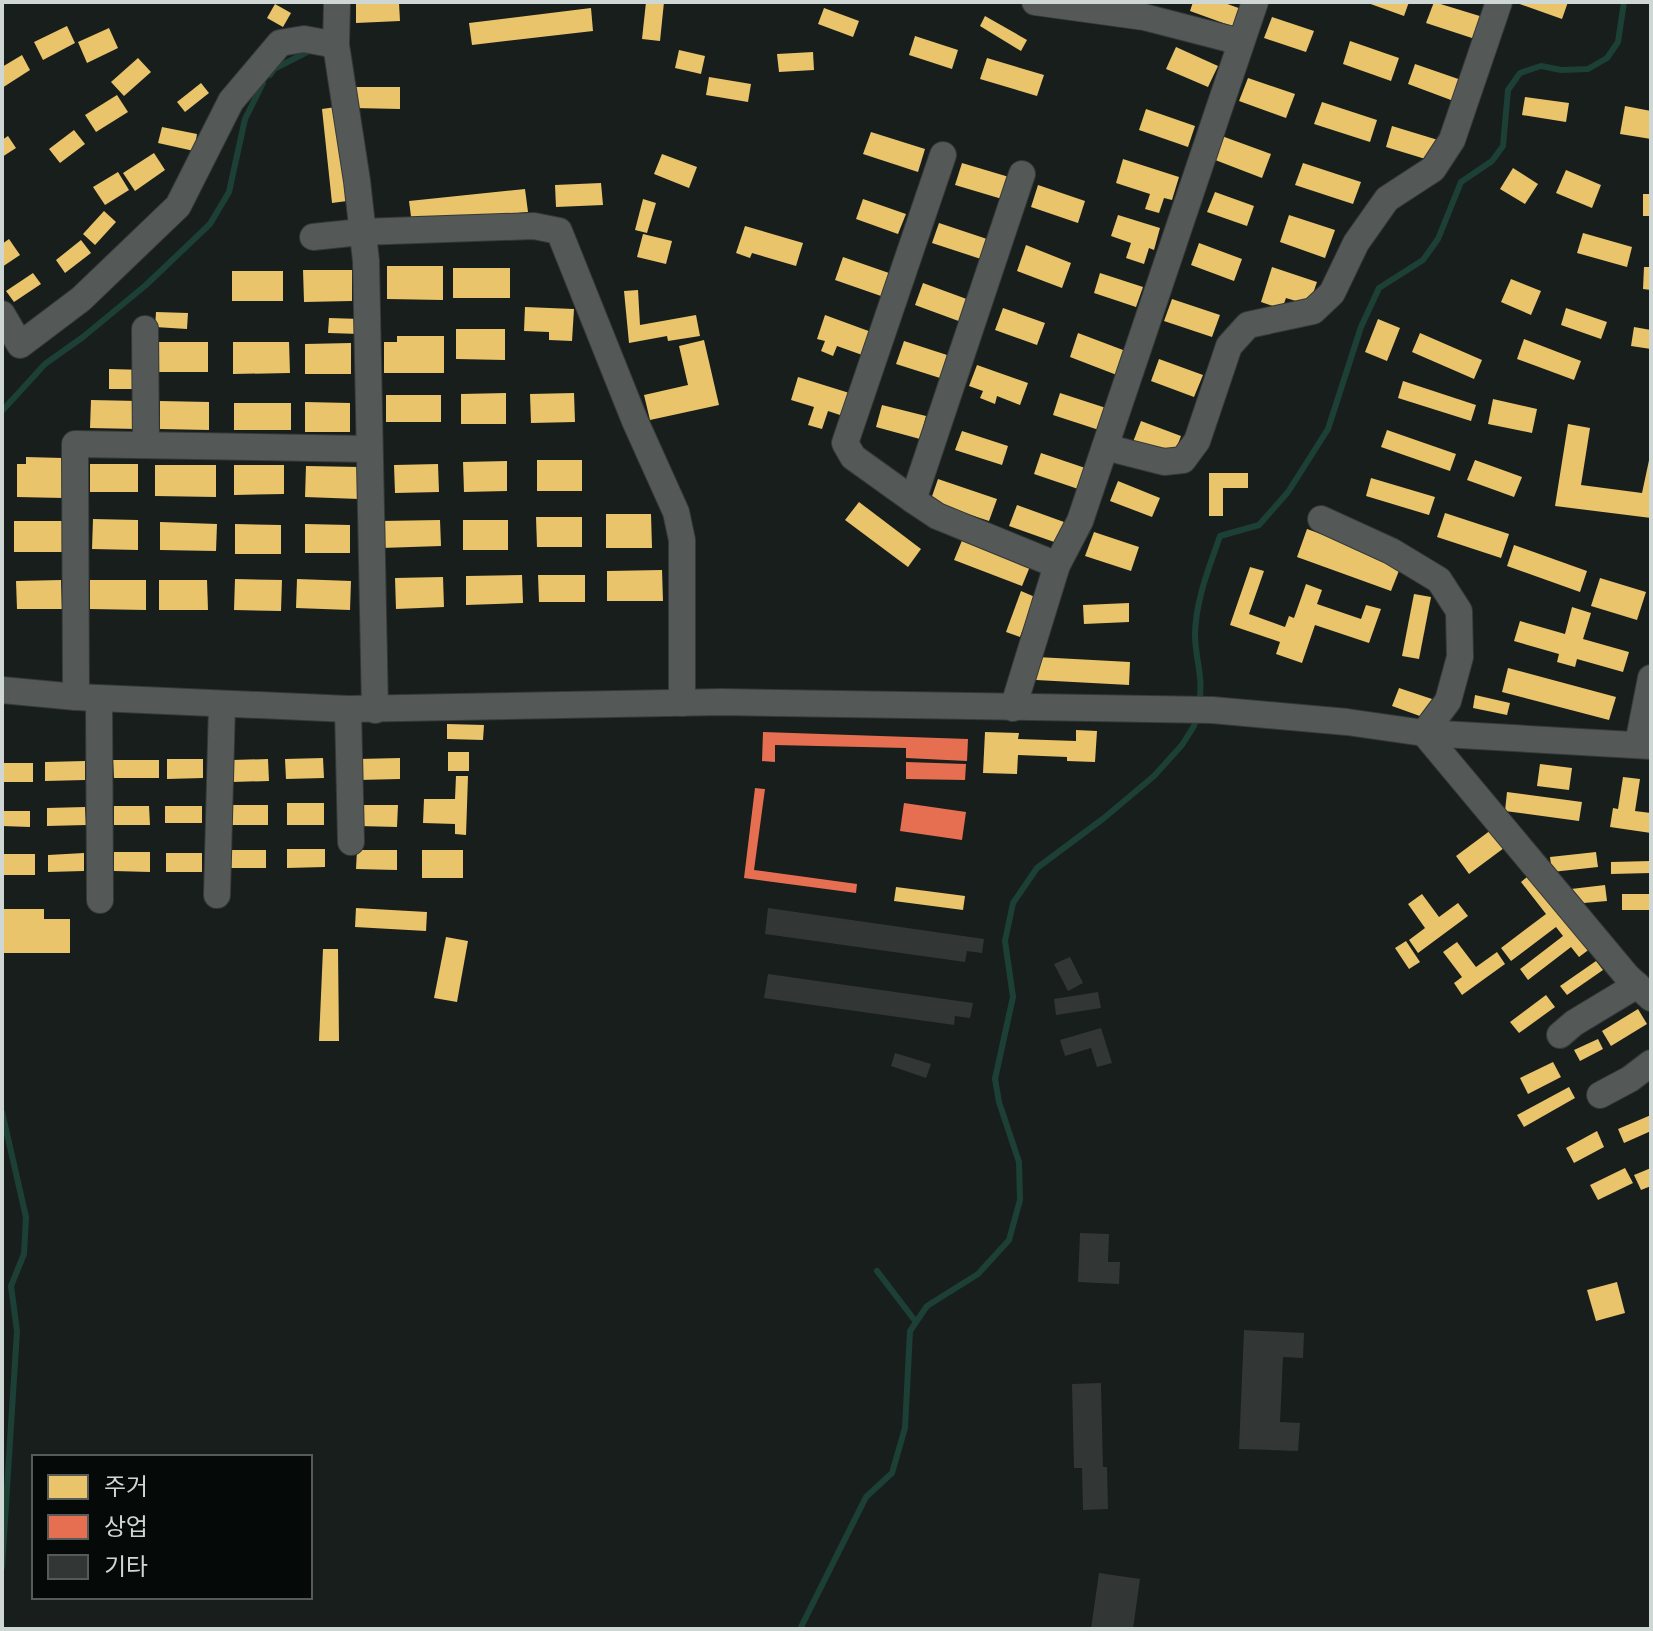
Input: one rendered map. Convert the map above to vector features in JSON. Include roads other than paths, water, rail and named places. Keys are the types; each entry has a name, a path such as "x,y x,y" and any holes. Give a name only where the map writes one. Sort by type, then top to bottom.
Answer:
{"street":[{"path":"337,2 336,45 366,261 375,710"},
{"path":"1035,2 1144,17 1241,42"},
{"path":"1013,708 1057,565 1080,521 1255,2"},
{"path":"1105,447 1164,462 1183,460 1197,441 1229,346 1248,325 1313,311 1332,293 1356,243 1387,199 1433,169 1452,140 1499,2"},
{"path":"2,314 20,345 81,299 178,206 231,101 280,43 304,39 336,45"},
{"path":"943,155 845,443 853,457 937,516 1057,565"},
{"path":"913,500 1022,174"},
{"path":"313,237 361,232 534,226 559,231 635,421 676,512 682,540 700,702"},
{"path":"145,329 146,445"},
{"path":"100,900 75,444 369,449"},
{"path":"1321,519 1391,551 1439,580 1459,611 1460,657 1448,701 1424,733"},
{"path":"2,690 87,697 375,710 700,702 1212,710 1347,722 1424,733 1645,745 1651,678"},
{"path":"217,895 222,704"},
{"path":"348,709 351,842"},
{"path":"1424,733 1644,991 1574,1023 1560,1035"},
{"path":"1600,1095 1651,1063"}],"waterway":[{"path":"1199,704 1196,621 1220,536 1259,525 1288,492 1328,429 1361,327 1379,288 1423,260 1438,239 1461,182 1492,161 1503,146 1508,90 1520,73 1541,66 1561,70 1588,69 1607,58 1618,42 1624,2"},
{"path":"270,75 274,69 311,50"},
{"path":"2,411 45,364 146,285 210,224 229,192 245,119 263,83"},
{"path":"800,1629 866,1497 892,1473 905,1428 910,1331 927,1306 978,1274 1009,1240 1020,1200 1019,1162 999,1102 995,1079 1013,997 1005,941 1013,903 1037,868 1154,776 1182,745 1197,715"},
{"path":"2,1112 26,1217 24,1254 11,1286 17,1331 2,1567"},
{"path":"877,1271 916,1322"}]}
